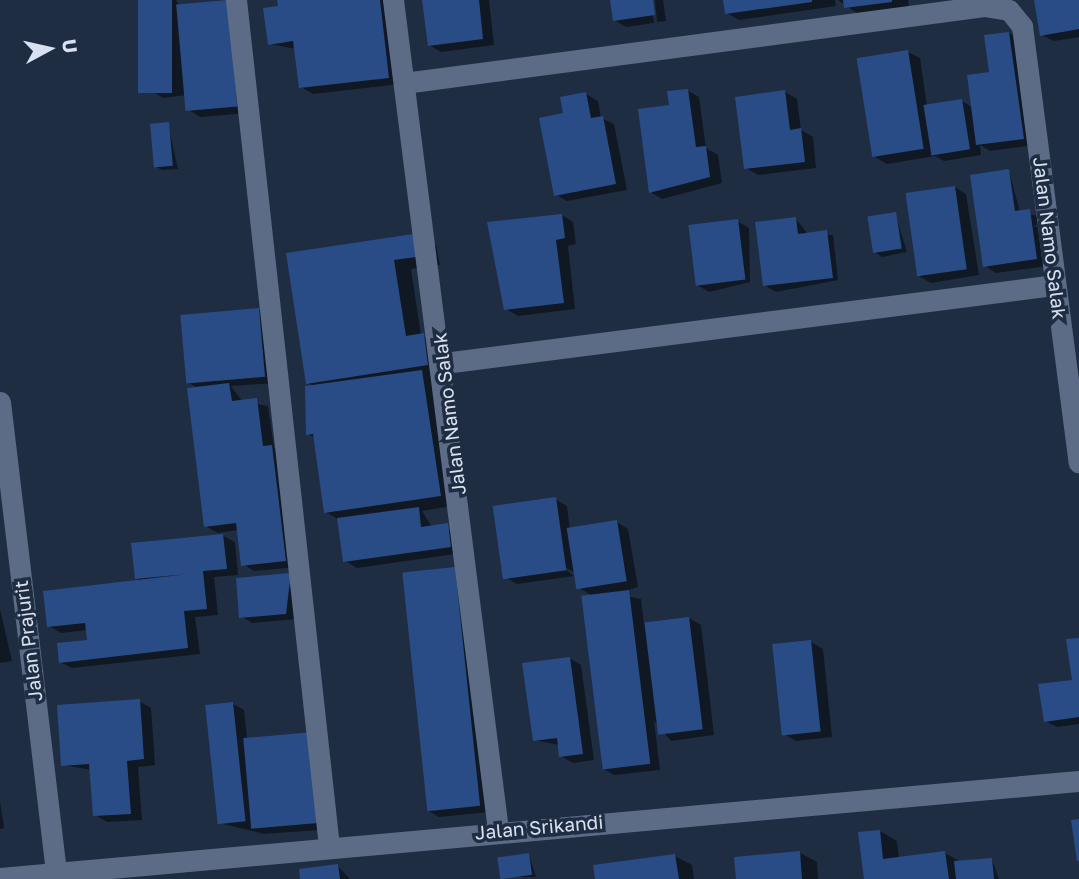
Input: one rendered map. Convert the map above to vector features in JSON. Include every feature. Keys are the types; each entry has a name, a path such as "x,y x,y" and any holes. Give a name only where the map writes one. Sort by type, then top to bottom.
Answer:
{"street":[{"path":"236,0 329,847"},
{"name":"Jalan Namo Salak","path":"393,0 444,363 498,830"},
{"name":"Jalan Namo Salak","path":"404,83 985,6 1015,15 1030,74 1079,462"},
{"path":"444,363 1055,285"},
{"name":"Jalan Prajurit","path":"0,402 56,876"},
{"name":"Jalan Srikandi","path":"0,878 56,876 498,830 1079,781"}],"building":[{"path":"138,0 172,0 172,93 138,93"},
{"path":"228,0 237,107 186,111 176,5"},
{"path":"277,0 380,0 389,78 299,88 293,41 268,45 263,8 278,6"},
{"path":"422,0 479,0 483,39 428,46"},
{"path":"610,0 653,0 655,15 613,21"},
{"path":"723,0 812,0 812,2 725,14"},
{"path":"843,0 892,0 892,2 844,8"},
{"path":"1034,0 1079,0 1079,29 1040,36"},
{"path":"1009,32 1024,139 976,145 967,75 989,72 984,35"},
{"path":"908,50 924,149 872,157 857,58"},
{"path":"688,89 696,147 706,146 710,177 649,193 638,109 669,105 667,91"},
{"path":"785,90 790,130 801,128 805,162 744,169 735,97"},
{"path":"586,92 591,118 603,116 616,184 554,196 539,118 563,113 560,97"},
{"path":"962,99 970,149 931,155 923,105"},
{"path":"169,122 173,166 154,167 150,124"},
{"path":"1009,169 1015,211 1030,209 1037,259 983,267 970,175"},
{"path":"955,186 967,269 917,276 905,193"},
{"path":"896,212 902,249 873,253 867,217"},
{"path":"562,214 565,238 556,240 564,303 504,310 487,222"},
{"path":"796,217 798,234 827,230 833,278 763,286 755,222"},
{"path":"738,219 745,280 696,286 688,225"},
{"path":"420,233 423,256 394,260 406,336 424,333 428,365 306,384 286,253"},
{"path":"259,308 265,377 186,384 180,315"},
{"path":"422,370 441,496 324,513 313,434 306,435 305,386"},
{"path":"229,383 232,401 257,398 263,446 272,445 286,561 241,566 236,523 204,527 187,388"},
{"path":"556,497 566,570 503,579 493,506"},
{"path":"419,507 421,527 448,523 451,547 343,562 337,518"},
{"path":"617,520 627,581 576,589 567,528"},
{"path":"223,534 227,569 203,571 207,609 184,611 188,648 59,663 57,643 87,640 85,623 47,627 43,591 188,574 135,579 131,543"},
{"path":"455,567 480,806 427,811 402,573"},
{"path":"291,573 286,614 239,618 236,578"},
{"path":"629,590 650,764 603,770 581,596"},
{"path":"689,617 703,729 658,735 644,622"},
{"path":"1079,638 1079,717 1044,722 1038,684 1072,680 1066,639"},
{"path":"811,640 821,731 782,736 772,644"},
{"path":"570,657 583,754 559,757 557,738 533,741 522,663"},
{"path":"140,699 144,759 127,761 131,814 93,816 89,764 61,766 57,705"},
{"path":"233,702 246,821 218,824 205,705"},
{"path":"313,732 321,823 251,829 243,738"},
{"path":"1079,819 1079,861 1077,861 1071,820"},
{"path":"880,830 883,859 945,851 949,879 864,879 858,832"},
{"path":"800,851 802,879 736,879 734,857"},
{"path":"529,853 532,875 500,879 497,857"},
{"path":"675,854 679,879 595,879 593,865"},
{"path":"992,858 994,879 956,879 954,861"},
{"path":"338,864 340,879 300,879 299,869"}]}
